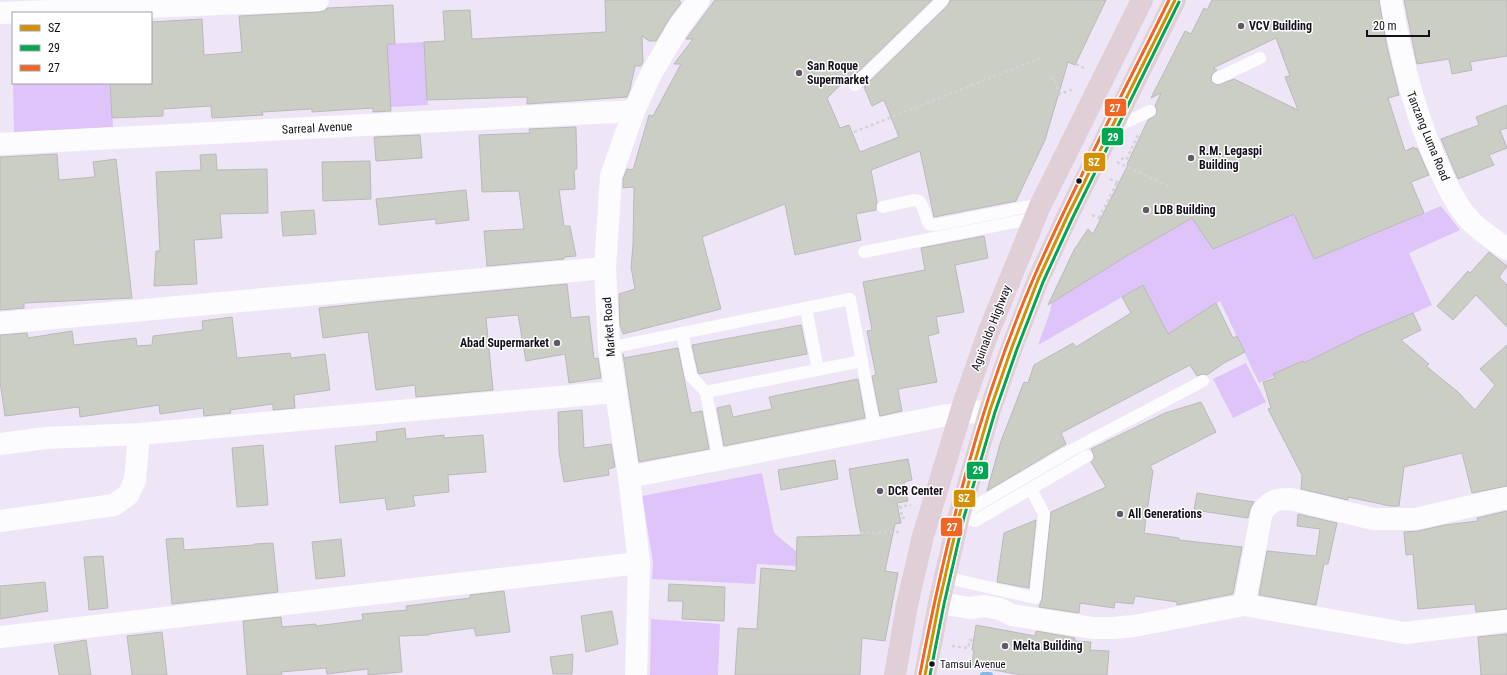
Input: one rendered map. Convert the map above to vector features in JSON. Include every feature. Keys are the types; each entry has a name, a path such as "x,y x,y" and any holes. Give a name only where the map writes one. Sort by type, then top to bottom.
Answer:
{"highway":[{"name":"Aguinaldo Highway","path":"895,675 907,604 922,536 960,413 987,336 1038,211 1142,0"},
{"path":"926,675 944,577 959,516 990,410 1012,347 1038,280 1067,217 1175,0"}],"street":[{"path":"24,12 318,0"},
{"name":"Market Road","path":"636,675 639,563 629,477 609,348 606,268 611,176 634,111 651,74 680,25 699,0"},
{"name":"Tanzang Luma Road","path":"1391,0 1409,87 1420,122 1436,161 1452,194 1467,217 1484,233 1507,249"},
{"path":"0,13 12,13"},
{"name":"Sarreal Avenue","path":"0,144 634,111"},
{"path":"0,323 606,268"},
{"path":"0,444 46,438 139,434 616,392"},
{"path":"629,477 960,413 990,410"},
{"path":"0,521 114,505 128,495 135,480 139,434"},
{"path":"1244,605 1262,512 1269,503 1279,499 1291,499 1373,519 1415,520 1507,498"},
{"path":"0,637 639,563"},
{"path":"939,603 970,608 982,615 999,617 1012,615 1093,628 1134,626 1244,605 1405,633 1507,621"}],"lane":[{"path":"855,85 943,0"},
{"path":"1218,78 1260,58"},
{"path":"1110,130 1150,111"},
{"path":"883,207 914,200 919,201 923,205 926,220 929,224 935,225 1038,211"},
{"path":"864,252 1038,211"},
{"path":"609,348 850,299 876,430"},
{"path":"806,308 818,370"},
{"path":"682,333 691,376 706,392 720,460"},
{"path":"706,392 862,361"},
{"path":"959,516 1068,452 1203,381"},
{"path":"959,516 976,521 1087,456"},
{"path":"944,577 1035,598 1044,514 1031,489"}],"path":[{"path":"854,132 1043,57"},
{"path":"1051,79 1054,78 1060,94 1077,88"},
{"path":"1123,159 1126,160 1141,129"},
{"path":"1127,167 1168,186"},
{"path":"1101,219 1099,218 1117,182"},
{"path":"909,505 906,517 902,518 899,507 909,505"},
{"path":"860,533 902,532"},
{"path":"950,645 968,648 970,640 973,641"}],"shaded area":[{"path":"424,42 428,105 391,107 387,44"},
{"path":"13,84 110,84 113,127 14,132"},
{"path":"1341,192 1303,234 1314,259 1441,206 1460,230 1409,253 1432,305 1259,383 1220,301 1168,334 1143,285 1038,345 1052,302 1128,255 1192,218"},
{"path":"1246,363 1266,402 1233,418 1213,379"},
{"path":"762,473 774,533 797,552 796,566 757,564 755,584 652,579 653,562 642,496"},
{"path":"651,619 720,624 718,675 650,675"}],"building":[{"path":"605,0 679,0 681,3 669,19 656,41 649,41 642,36 643,62 641,66 635,66 627,97 527,104 527,97 427,100 424,42 445,41 443,11 470,10 472,39 606,32"},
{"path":"715,0 932,0 857,73 856,70 827,98 840,128 849,125 860,152 899,137 884,100 872,106 864,87 948,5 950,0 1106,0 1075,65 1068,62 1045,140 1016,201 934,217 920,151 871,170 877,202 876,210 856,214 861,240 795,255 785,204 702,237 721,309 623,334 620,325 619,294 635,289 631,267 634,187 623,188 623,179 627,169 633,170 649,115 653,116 681,64 674,64 693,39 686,39"},
{"path":"1212,0 1379,0 1387,47 1399,95 1388,98 1405,151 1414,147 1415,149 1417,148 1429,175 1411,182 1424,213 1314,259 1294,214 1213,249 1192,218 1128,255 1048,305 1074,250 1088,229 1093,234 1128,165 1127,164 1148,120 1156,115 1157,111 1155,106 1161,93 1151,98 1185,31 1191,34 1204,8 1207,10","holes":["1276,38 1290,76 1285,77 1298,110 1234,79 1218,85 1211,82 1212,74 1217,70 1213,68"]},
{"path":"1404,0 1507,0 1507,56 1470,62 1472,70 1452,74 1449,59 1417,64"},
{"path":"393,5 395,44 387,44 391,111 373,112 373,108 312,112 312,109 262,112 263,115 212,118 211,106 163,109 163,116 112,118 110,84 152,84 152,22 202,19 204,55 242,52 239,16 319,12 324,11 327,8"},
{"path":"1507,105 1507,128 1500,130 1507,148 1489,155 1494,165 1458,179 1441,139 1479,125 1476,117"},
{"path":"576,127 577,169 574,170 575,189 559,190 564,226 570,226 576,256 564,257 564,259 487,266 484,231 524,229 519,191 482,192 479,135 530,133 529,129"},
{"path":"420,135 422,158 376,161 374,137"},
{"path":"57,154 59,180 95,177 93,162 116,159 132,298 24,303 24,308 0,310 0,157"},
{"path":"216,154 217,170 267,169 268,213 220,214 222,238 194,240 197,284 154,286 156,251 160,251 156,172 201,170 200,155"},
{"path":"370,161 371,199 323,201 322,162"},
{"path":"466,190 469,220 436,224 436,219 379,225 376,199"},
{"path":"314,210 316,234 283,236 281,212"},
{"path":"984,236 988,258 955,265 964,312 936,317 939,333 928,336 937,382 898,389 902,411 880,416 872,376 876,375 867,331 872,330 863,282 925,270 921,248"},
{"path":"1489,252 1507,266 1499,277 1507,285 1507,327 1476,295 1453,320 1437,306 1468,271 1470,273"},
{"path":"567,284 571,318 589,316 594,359 598,358 601,378 569,383 565,354 526,361 518,315 486,318 493,390 416,397 415,385 376,390 368,332 323,338 319,308"},
{"path":"1143,285 1168,334 1216,303 1233,338 1237,336 1245,352 1224,363 1207,375 1203,374 1197,376 1190,365 1061,433 1066,444 987,491 1001,441 1024,382 1028,383 1034,365 1073,343 1076,347 1131,313 1122,297"},
{"path":"1413,313 1421,330 1401,340 1429,364 1426,366 1458,392 1475,410 1495,385 1480,369 1507,345 1507,486 1472,493 1462,453 1404,467 1399,506 1390,506 1348,497 1348,500 1301,489 1302,475 1268,409 1271,408 1263,382 1275,378 1273,374 1303,361 1304,363 1363,334"},
{"path":"232,317 237,358 290,353 291,358 325,354 330,390 294,395 295,408 273,410 273,404 230,410 231,413 204,416 203,408 160,414 159,405 80,417 79,407 5,416 0,382 0,335 27,333 28,338 72,331 74,345 136,338 137,346 152,345 153,336 203,330 202,321"},
{"path":"801,325 807,354 699,374 698,372 692,345"},
{"path":"678,348 691,413 702,411 709,449 639,462 623,354 624,358"},
{"path":"858,379 865,418 724,446 717,408 730,405 733,417 772,409 769,397"},
{"path":"1201,402 1216,432 1150,466 1153,471 1144,533 1179,538 1179,540 1242,547 1233,594 1177,605 1177,602 1135,596 1133,604 1115,602 1114,608 1080,603 1079,613 1039,607 1042,599 1051,512 1106,487 1091,462 1094,459 1094,456 1091,449 1165,413"},
{"path":"582,410 584,448 611,444 615,467 608,469 609,475 564,482 559,452 558,412"},
{"path":"405,428 406,439 444,435 444,438 483,435 486,472 448,475 449,492 413,496 415,506 387,510 385,498 340,503 335,446 377,441 376,432"},
{"path":"263,445 268,505 237,507 232,448"},
{"path":"908,459 912,480 904,482 908,501 897,503 901,523 895,524 885,571 898,573 885,641 862,638 860,675 735,675 738,628 757,629 761,568 796,571 797,537 861,535 849,469"},
{"path":"835,460 838,479 781,490 778,470"},
{"path":"1197,493 1254,502 1250,509 1248,518 1194,510"},
{"path":"1507,511 1507,609 1476,612 1475,604 1418,609 1413,554 1406,555 1404,532 1478,521 1477,518"},
{"path":"1298,514 1337,523 1328,564 1324,564 1316,605 1259,595 1267,551 1316,556 1320,529 1297,526"},
{"path":"1036,520 1029,588 997,582 1004,533"},
{"path":"183,538 184,550 273,543 278,592 172,604 166,539"},
{"path":"341,539 345,576 316,579 312,542"},
{"path":"103,556 108,608 89,610 84,557"},
{"path":"45,582 48,611 0,619 0,586"},
{"path":"669,584 725,587 724,621 682,619 683,601 668,601"},
{"path":"504,591 510,632 476,636 474,628 429,635 399,636 402,672 368,675 368,669 327,674 326,668 281,672 282,675 247,675 243,621 281,617 282,627 316,624 316,626 363,620 362,614 407,610 406,606 470,598 470,595"},
{"path":"612,611 618,644 586,652 581,616"},
{"path":"976,625 1035,636 1036,631 1075,638 1075,641 1091,642 1090,650 1109,651 1107,675 1022,675 971,666"},
{"path":"162,632 167,675 132,675 127,636"},
{"path":"1507,634 1507,675 1481,675 1478,637"},
{"path":"86,640 91,675 59,675 54,645"},
{"path":"573,654 572,674 553,674 550,657"}],"waterway":[{"path":"983,675 990,675"}],"transit line":[{"name":"27","path":"920,674 941,573 966,472 1014,325 1066,207 1169,0"},
{"name":"SZ","path":"925,675 939,603 959,516 990,410 1012,347 1038,280 1067,217 1175,0"},
{"name":"29","path":"930,675 944,604 964,517 995,412 1017,349 1043,282 1072,219 1179,2"}],"place":[{"name":"VCV Building","path":"1241,26"},
{"name":"San Roque Supermarket","path":"799,73"},
{"name":"R.M. Legaspi Building","path":"1191,158"},
{"name":"LDB Building","path":"1146,210"},
{"name":"Abad Supermarket","path":"557,343"},
{"name":"DCR Center","path":"880,491"},
{"name":"All Generations","path":"1120,514"},
{"name":"Melta Building","path":"1005,646"},
{"name":"Tamsui Avenue","path":"932,664"}]}
